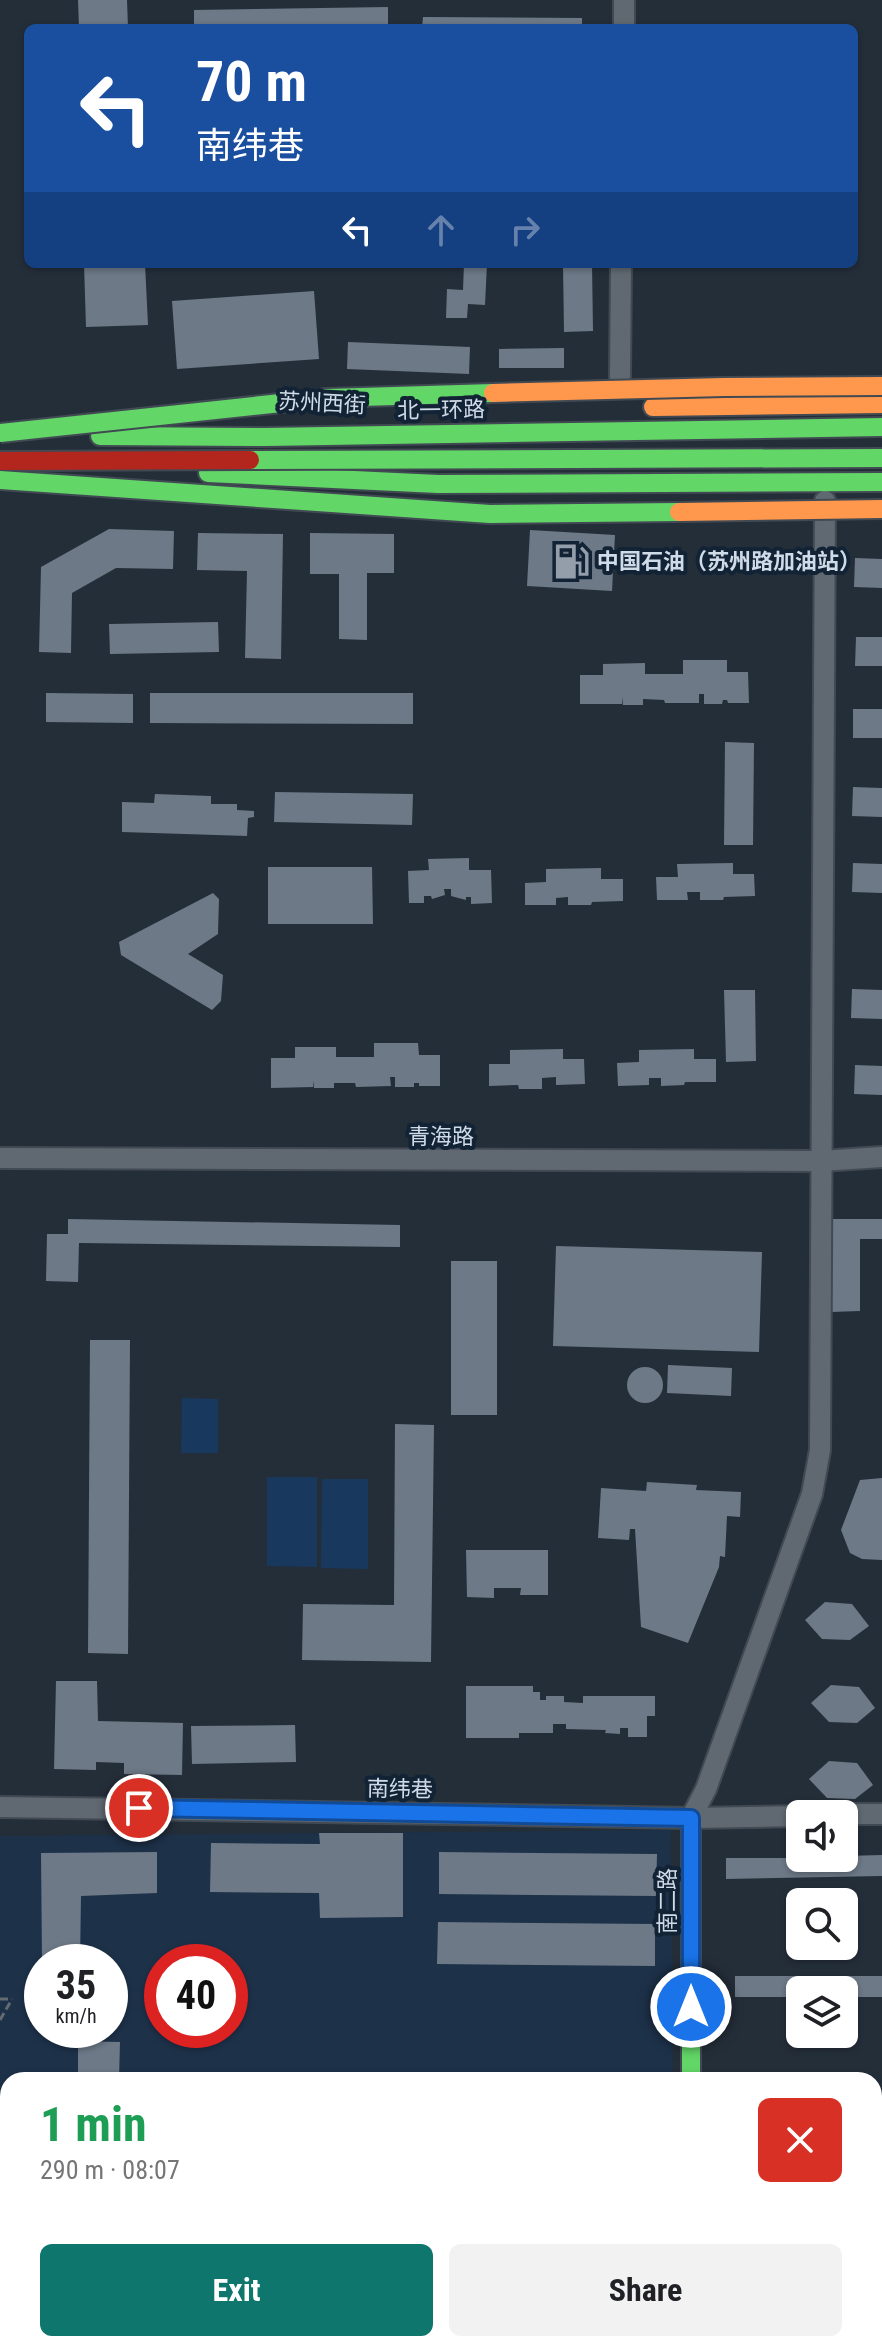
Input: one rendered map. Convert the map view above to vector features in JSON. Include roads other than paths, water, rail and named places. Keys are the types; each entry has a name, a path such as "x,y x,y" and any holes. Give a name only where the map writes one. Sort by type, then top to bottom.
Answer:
{"main road":[{"path":"0,434 328,398 724,387 882,386"},
{"path":"207,421 330,412 882,404"},
{"name":"苏州西街","path":"0,426 207,421 374,430 882,424"},
{"name":"北一环路","path":"0,434 265,437 882,424"},
{"path":"0,461 882,457"},
{"path":"0,472 882,457"},
{"path":"150,471 438,484 882,482"},
{"path":"0,480 490,514 882,509"},
{"name":"南二路","path":"691,1818 691,2072"}],"street":[{"path":"624,0 624,24"},
{"path":"620,377 621,268"},
{"path":"573,378 882,370"},
{"path":"691,1818 706,1789 812,1494 820,1450 825,483"},
{"name":"青海路","path":"0,1158 821,1161 882,1157"},
{"name":"南纬巷","path":"0,1807 691,1818 786,1816"},
{"path":"858,1814 882,1814"}],"place":[{"name":"中国石油（苏州路加油站）","path":"571,561"}]}
